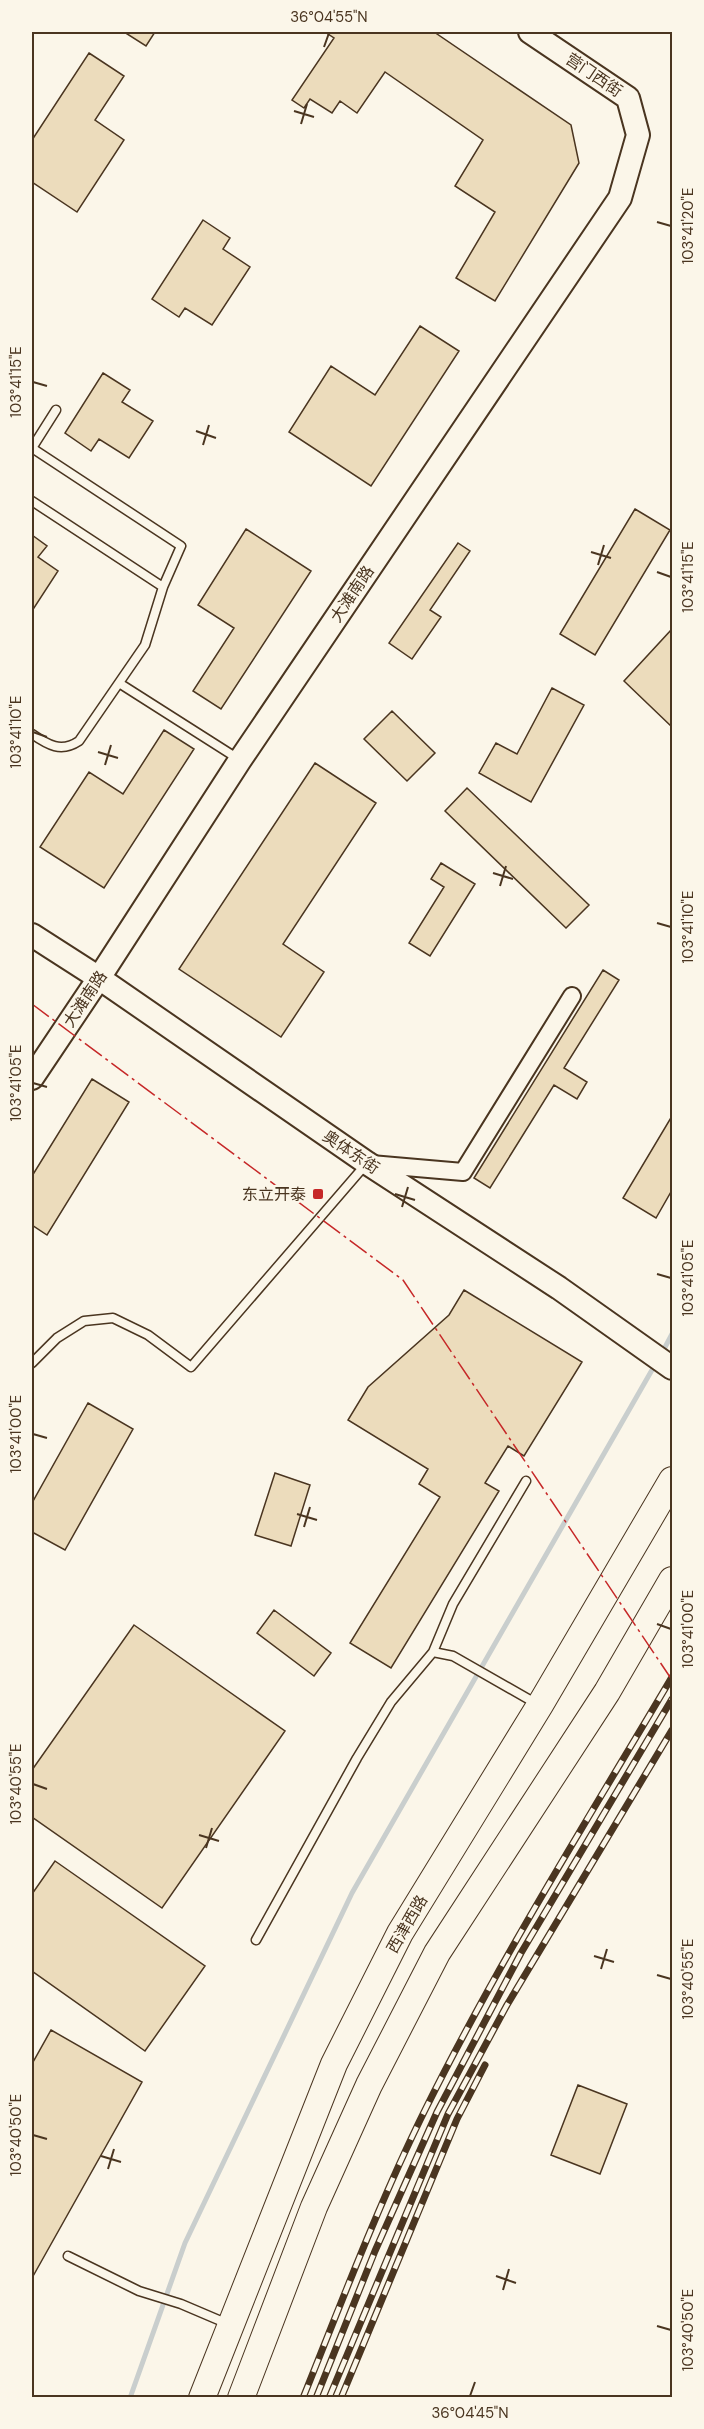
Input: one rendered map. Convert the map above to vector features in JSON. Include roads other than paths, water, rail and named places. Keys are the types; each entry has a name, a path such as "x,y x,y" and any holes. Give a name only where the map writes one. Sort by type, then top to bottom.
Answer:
{"main road":[{"name":"西津西路","path":"202,2397 334,2064 400,1933 540,1705 672,1480"},
{"path":"241,2397 314,2207 369,2085 437,1953 607,1692 672,1580"},
{"path":"334,2064 369,2085"}],"street":[{"name":"营门西街","path":"530,32 628,98"},
{"name":"大滩南路","path":"32,1078 240,760 620,198 638,135 628,98"},
{"name":"奥体东街","path":"32,934 367,1163 559,1288 672,1368"},
{"path":"367,1163 463,1172 572,996"}],"lane":[{"path":"32,734 56,748 72,746 79,741 145,645 163,586 181,546 32,448 56,410"},
{"path":"32,501 163,586"},
{"path":"119,683 240,760"},
{"path":"32,1363 57,1338 84,1321 113,1318 148,1335 191,1367 367,1163"},
{"path":"256,1940 374,1730 392,1702 434,1652 453,1604 526,1481"},
{"path":"434,1652 453,1656 540,1705"},
{"path":"68,2256 139,2291 181,2304 231,2325"}],"waterway":[{"path":"662,1353 672,1334"},
{"path":"130,2398 185,2243 352,1893 656,1363"}],"railway":[{"path":"303,2398 361,2252 392,2181 453,2054 545,1891 672,1677"},
{"path":"316,2398 375,2251 437,2112 521,1953 672,1699"},
{"path":"329,2398 448,2114 507,2005 672,1730"},
{"path":"341,2398 457,2119 485,2065"}],"place":[{"name":"东立开泰","path":"318,1194"}]}
